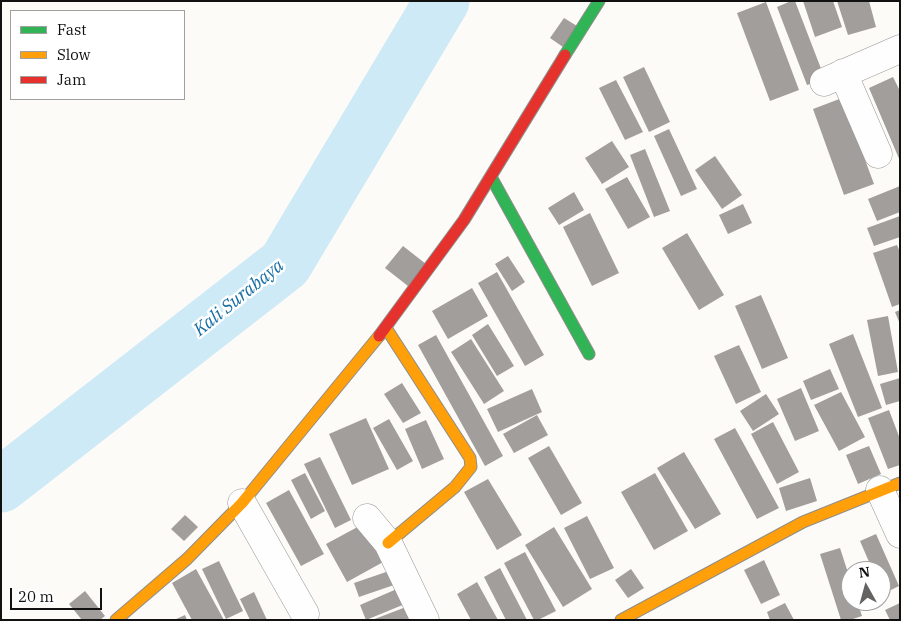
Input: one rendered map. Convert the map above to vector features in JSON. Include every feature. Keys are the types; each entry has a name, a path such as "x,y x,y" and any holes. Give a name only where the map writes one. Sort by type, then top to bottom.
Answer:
{"street":[{"path":"116,620 187,559 242,503 386,328 464,220 599,1"},
{"path":"878,154 834,77 900,48"},
{"path":"491,178 589,354"},
{"path":"386,328 470,458 471,467 455,487 388,543"},
{"path":"621,620 803,522 890,487 900,534"},
{"path":"242,503 305,614"},
{"path":"367,518 388,543 425,620"}],"building":[{"path":"795,1 825,79 807,85 777,7"},
{"path":"803,1 833,1 842,27 815,37"},
{"path":"837,1 869,1 876,27 848,35"},
{"path":"766,2 799,90 770,101 737,13"},
{"path":"564,18 577,26 563,47 550,38"},
{"path":"644,67 670,122 649,132 623,77"},
{"path":"893,77 900,91 900,161 869,88"},
{"path":"616,80 643,132 625,140 599,88"},
{"path":"842,98 874,184 844,195 813,109"},
{"path":"669,129 697,189 681,196 654,136"},
{"path":"612,141 629,167 602,184 585,158"},
{"path":"645,149 670,211 654,217 630,155"},
{"path":"715,156 742,195 722,209 695,170"},
{"path":"627,177 650,217 628,229 605,189"},
{"path":"900,186 900,212 877,221 868,199"},
{"path":"574,192 584,210 559,225 548,208"},
{"path":"743,204 752,223 728,234 719,215"},
{"path":"590,213 619,273 592,286 563,227"},
{"path":"900,216 900,237 874,246 867,228"},
{"path":"687,233 724,295 699,310 662,248"},
{"path":"897,245 900,252 900,304 892,307 873,253"},
{"path":"403,246 426,264 408,286 385,268"},
{"path":"508,256 525,282 512,291 495,264"},
{"path":"497,272 544,355 525,366 478,283"},
{"path":"472,288 488,316 448,339 432,311"},
{"path":"761,295 788,358 762,369 735,306"},
{"path":"900,310 900,324 895,312"},
{"path":"888,316 898,372 878,376 867,320"},
{"path":"488,324 514,366 497,376 472,335"},
{"path":"853,334 882,408 858,417 829,344"},
{"path":"436,335 503,456 485,466 418,345"},
{"path":"471,339 504,391 484,404 451,352"},
{"path":"739,345 761,392 736,404 714,356"},
{"path":"830,369 839,389 811,400 803,381"},
{"path":"900,378 900,401 886,405 880,384"},
{"path":"402,383 421,413 403,423 384,394"},
{"path":"801,388 819,431 795,441 777,399"},
{"path":"532,389 542,412 498,432 487,409"},
{"path":"841,392 865,437 839,451 814,405"},
{"path":"766,394 779,414 753,431 740,411"},
{"path":"889,410 900,439 900,465 888,469 868,418"},
{"path":"537,415 548,435 514,453 503,434"},
{"path":"366,418 389,469 352,485 329,434"},
{"path":"389,419 413,461 397,470 373,428"},
{"path":"426,420 444,459 422,469 405,429"},
{"path":"773,422 799,472 777,484 751,434"},
{"path":"735,428 779,508 757,519 714,439"},
{"path":"549,446 582,503 561,515 528,458"},
{"path":"869,446 881,474 858,484 846,455"},
{"path":"684,452 721,514 695,529 657,468"},
{"path":"320,457 351,520 335,528 304,464"},
{"path":"305,473 325,511 311,519 291,480"},
{"path":"655,473 688,531 654,550 621,492"},
{"path":"810,478 817,501 786,511 779,488"},
{"path":"488,479 522,535 497,550 464,492"},
{"path":"289,490 324,554 301,566 266,503"},
{"path":"185,515 198,527 184,541 171,529"},
{"path":"587,516 614,568 590,579 564,528"},
{"path":"365,523 385,561 347,582 326,544"},
{"path":"554,527 592,589 563,607 525,545"},
{"path":"876,534 888,561 869,561 860,541"},
{"path":"840,548 844,561 841,561 841,611 860,611 862,616 850,620 841,620 820,554"},
{"path":"525,552 556,611 538,620 534,620 504,563"},
{"path":"764,560 780,595 761,604 744,570"},
{"path":"219,561 243,611 226,619 202,569"},
{"path":"500,568 527,620 506,620 484,577"},
{"path":"891,568 899,586 891,590"},
{"path":"196,569 224,620 192,620 172,583"},
{"path":"631,569 644,588 628,598 615,580"},
{"path":"389,571 394,585 359,597 354,583"},
{"path":"477,582 498,620 471,620 457,594"},
{"path":"399,588 405,604 366,620 360,605"},
{"path":"85,591 105,616 100,620 82,620 69,604"},
{"path":"254,592 267,620 250,620 240,599"},
{"path":"785,603 794,620 770,620 767,612"},
{"path":"900,603 900,620 890,620 886,611 891,611 891,607"},
{"path":"406,607 410,620 372,620"},
{"path":"185,615 187,620 174,620"}],"waterway":[{"name":"Kali Surabaya","path":"1,485 285,264 442,1"}],"traffic: fast":[{"path":"565,55 599,1"},
{"path":"491,177 589,354"}],"traffic: slow":[{"path":"386,328 470,458 471,467 455,487 388,543"},
{"path":"116,620 187,559 242,503 379,336"},
{"path":"621,620 803,522 900,483"}],"traffic: jam":[{"path":"379,336 464,220 565,55"}]}
